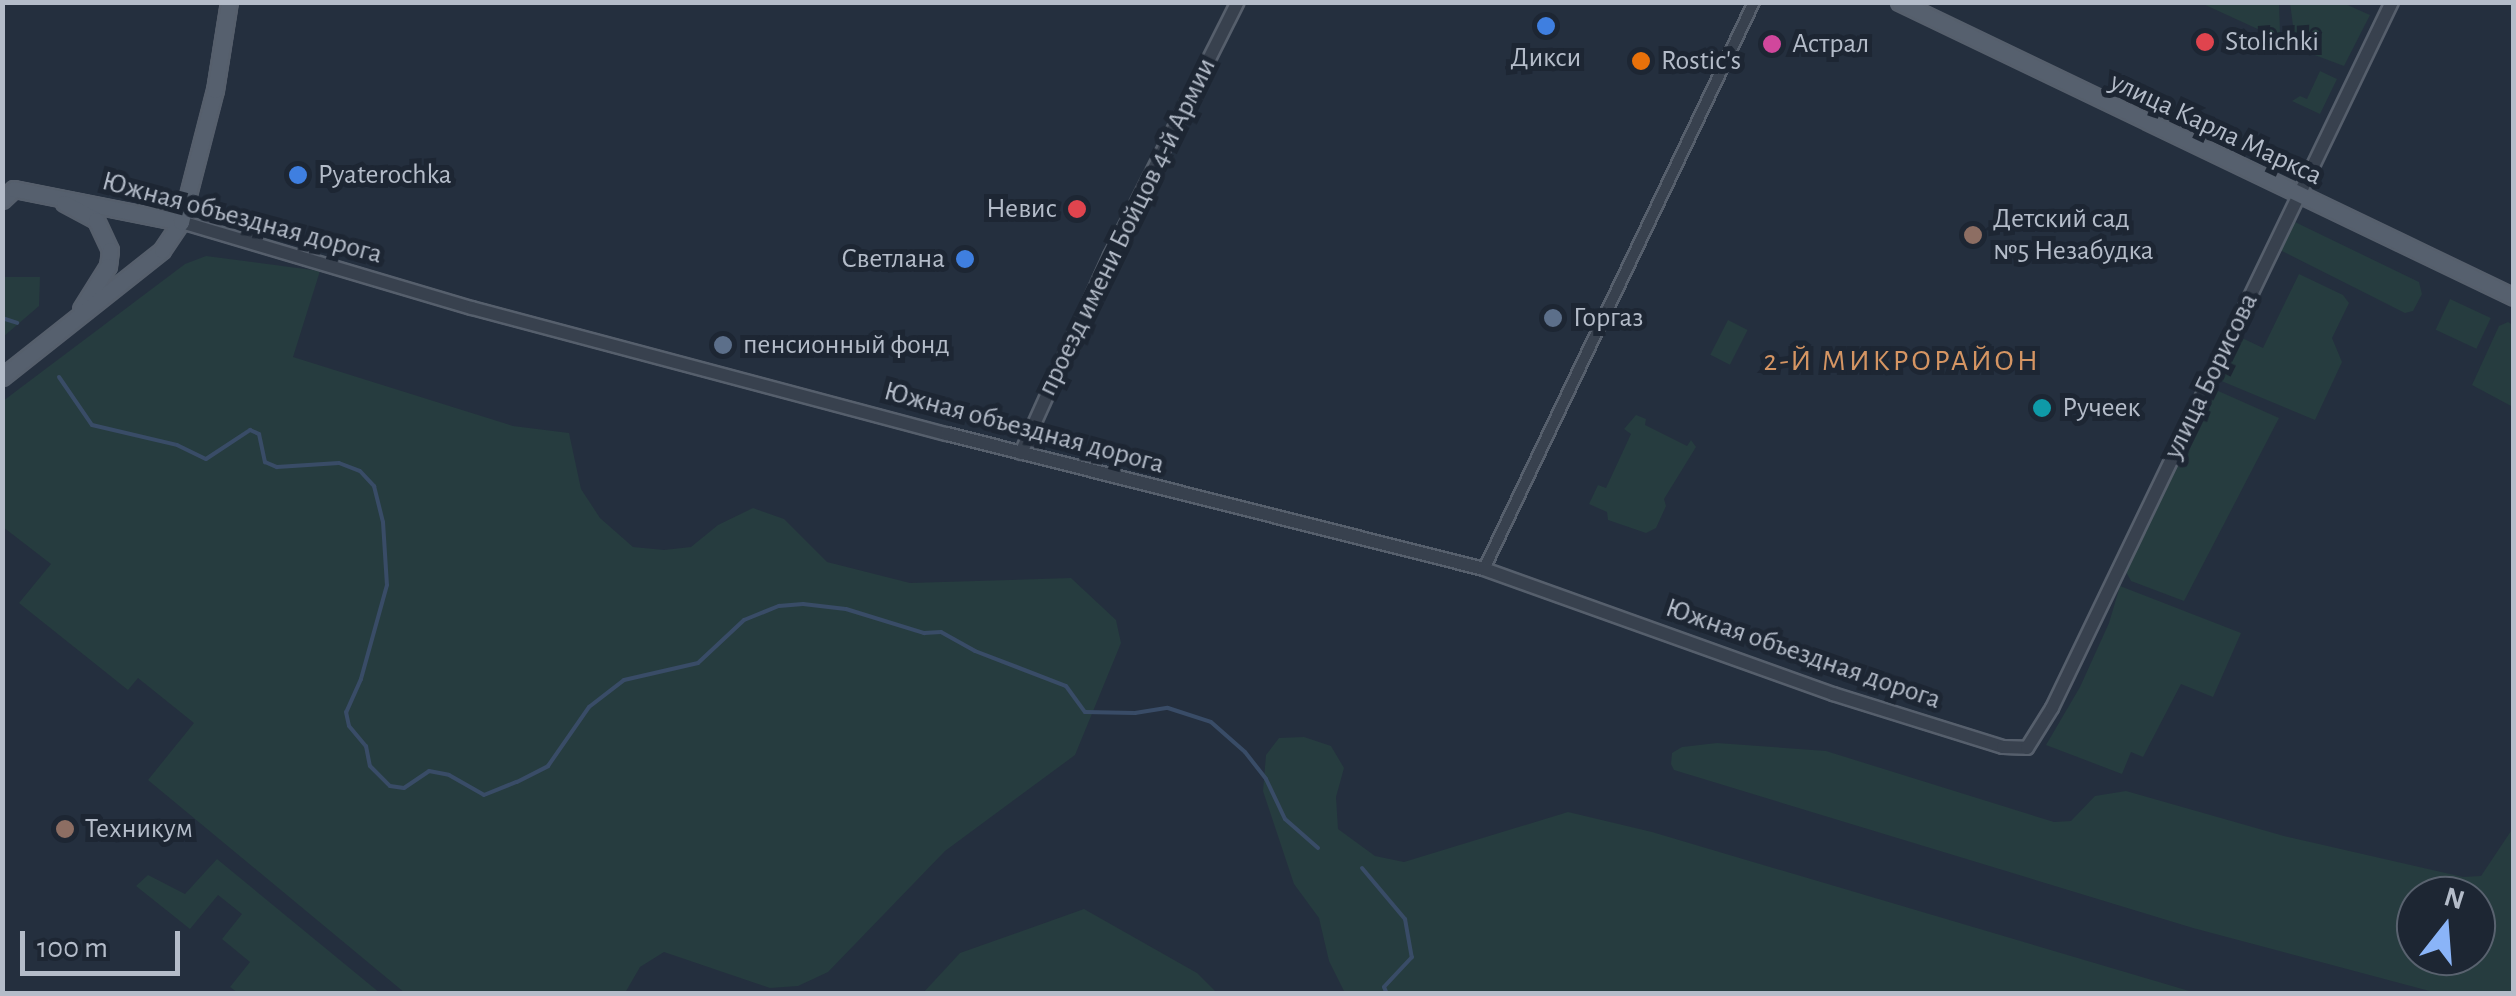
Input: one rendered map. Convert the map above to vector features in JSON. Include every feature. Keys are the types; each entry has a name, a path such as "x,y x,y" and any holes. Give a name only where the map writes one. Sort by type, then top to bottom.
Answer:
{"main road":[{"path":"2,377 72,326 162,250 180,222 214,90 229,2"},
{"name":"улица Карла Маркса","path":"1899,2 2514,297"},
{"name":"Южная объездная дорога","path":"6,192 53,196 180,222"},
{"path":"53,196 96,220 110,250 102,277 72,326"}],"street":[{"name":"проезд имени Бойцов 4-й Армии","path":"1022,453 1130,215 1238,2"},
{"path":"1484,569 1754,2"},
{"name":"улица Борисова","path":"2026,748 2052,708 2392,2"},
{"name":"Южная объездная дорога","path":"180,222 472,308 1022,453 1484,569 1834,694 2003,748 2026,748"}],"green space":[{"path":"2201,3 2279,3 2280,33 2275,37"},
{"path":"2290,3 2343,3 2370,15 2344,66 2296,48"},
{"path":"2320,71 2337,79 2320,114 2292,101 2300,96 2307,99"},
{"path":"2295,222 2419,282 2422,294 2413,311 2405,313 2280,250"},
{"path":"206,256 320,271 293,357 513,426 569,433 581,489 600,518 633,547 691,547 718,525 753,508 784,519 827,562 910,583 1071,578 1116,620 1121,643 1075,755 945,851 828,972 798,986 770,988 664,952 640,967 625,993 405,993 148,780 194,723 138,678 128,690 19,603 51,564 3,527 3,401 185,264"},
{"path":"2299,274 2343,295 2349,303 2332,338 2342,362 2315,420 2219,380 2240,337 2263,348"},
{"path":"3,277 40,277 39,306 3,337"},
{"path":"2450,299 2491,318 2476,349 2436,330"},
{"path":"1728,320 1748,330 1730,365 1710,355"},
{"path":"2508,322 2513,325 2513,407 2472,385 2499,326"},
{"path":"2216,390 2279,418 2184,601 2131,581 2125,570 2208,397"},
{"path":"1636,415 1646,419 1645,425 1687,446 1691,440 1696,447 1664,499 1666,506 1656,528 1646,533 1608,520 1607,512 1589,504 1598,485 1606,488 1631,434 1624,429"},
{"path":"2120,586 2241,633 2213,697 2181,684 2143,757 2131,752 2122,774 2046,745 2080,687 2109,623"},
{"path":"1304,737 1331,746 1344,768 1336,797 1338,829 1375,856 1404,862 1568,812 1652,832 2196,993 1345,993 1329,961 1319,918 1294,884 1263,791 1266,755 1279,738"},
{"path":"1717,743 1826,751 2054,822 2071,821 2095,796 2126,791 2284,836 2459,876 2396,876 2396,976 2496,976 2496,876 2481,876 2513,828 2513,993 2437,993 2193,928 1674,770 1672,753 1682,747"},
{"path":"217,859 380,993 238,993 230,987 250,962 222,939 242,914 218,895 190,929 136,886 148,875 185,894"},
{"path":"1084,909 1197,973 1217,993 923,993 960,953"}],"waterway":[{"path":"2,318 17,323"},
{"path":"59,377 92,425 177,445 206,459 250,430 259,434 265,462 277,467 339,463 360,471 374,486 383,522 387,585 361,679 346,712 349,726 366,746 370,766 390,786 404,788 429,771 449,775 484,795 517,782 548,766 589,707 624,680 698,663 744,620 779,606 803,604 846,609 924,633 941,632 975,651 1066,686 1085,712 1135,713 1168,708 1211,722 1245,752 1266,779 1285,819 1318,848"},
{"path":"1362,868 1405,919 1412,957 1384,987 1387,994"}],"place":[{"name":"Дикси","path":"1546,26"},
{"name":"Stolichki","path":"2205,42"},
{"name":"Астрал","path":"1772,44"},
{"name":"Rostic's","path":"1641,61"},
{"name":"Pyaterochka","path":"298,175"},
{"name":"Невис","path":"1077,209"},
{"name":"Детский сад №5 Незабудка","path":"1973,235"},
{"name":"Светлана","path":"965,259"},
{"name":"Горгаз","path":"1553,318"},
{"name":"пенсионный фонд","path":"723,345"},
{"name":"Ручеек","path":"2042,408"},
{"name":"Техникум","path":"65,829"}],"district":[{"name":"2-Й МИКРОРАЙОН","path":"1902,361"}]}
